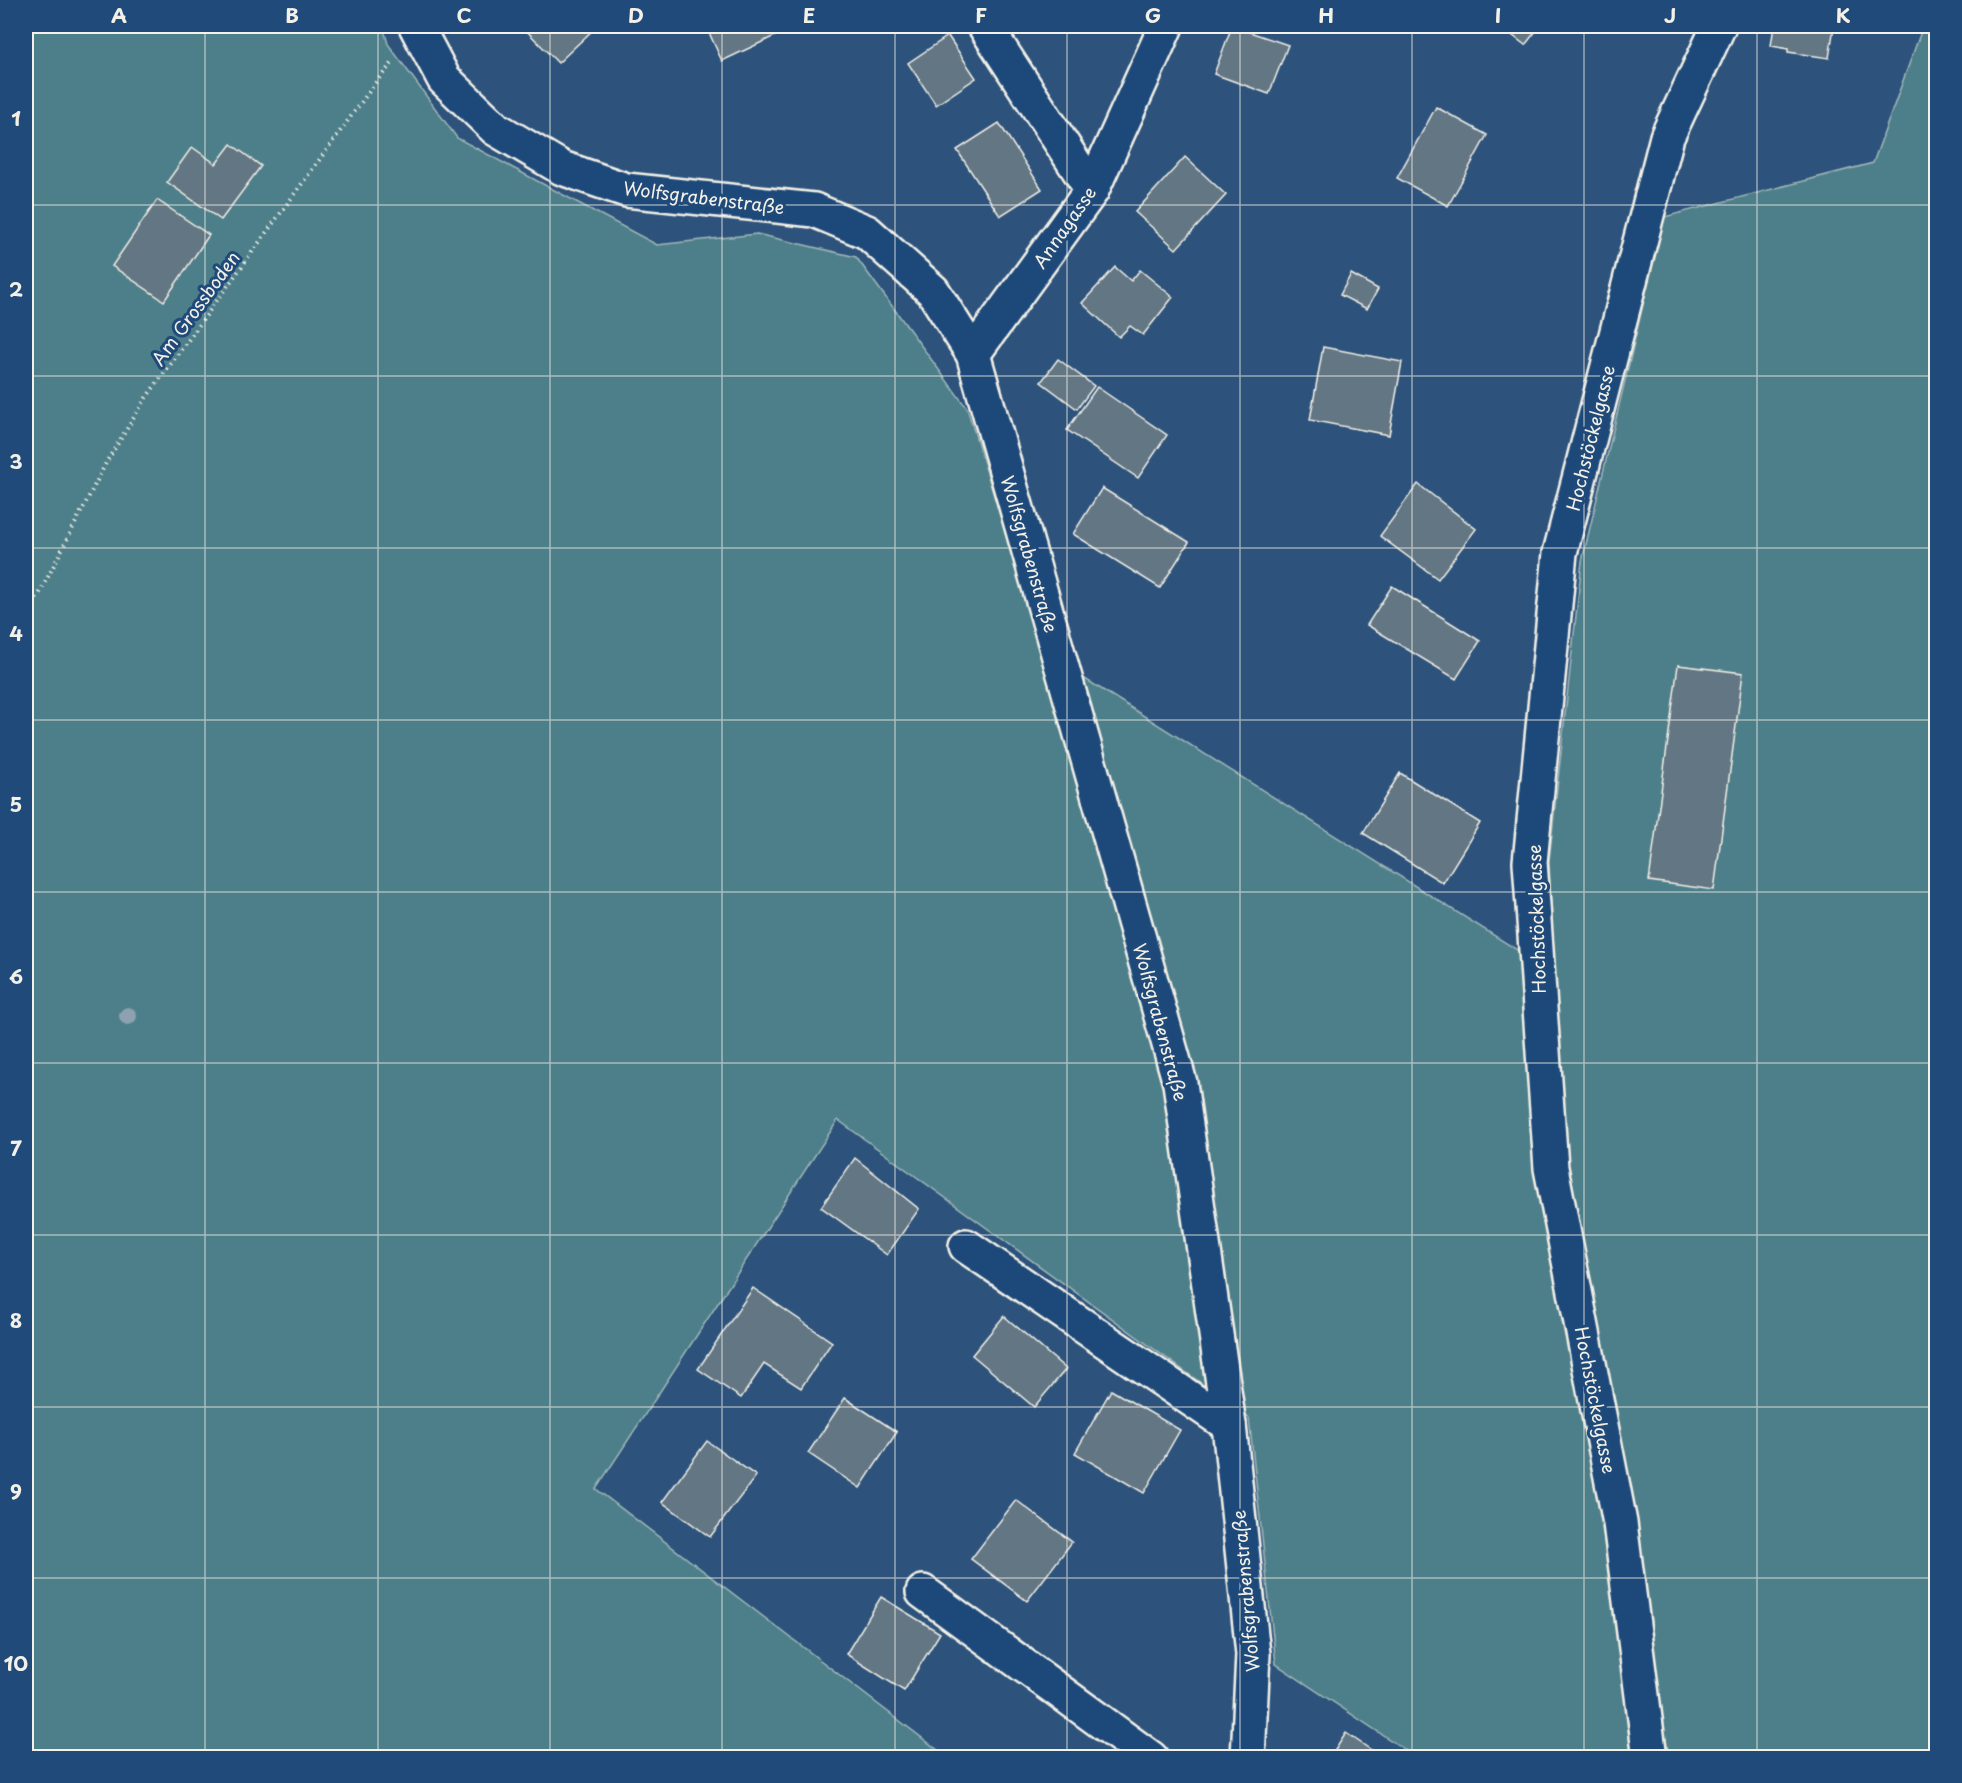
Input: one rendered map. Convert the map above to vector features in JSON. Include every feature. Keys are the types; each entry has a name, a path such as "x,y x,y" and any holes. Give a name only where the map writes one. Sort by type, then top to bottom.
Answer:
{"street":[{"path":"985,26 1092,190"},
{"name":"Annagasse","path":"973,354 1092,190 1166,26"},
{"name":"Hochstöckelgasse","path":"1650,1758 1620,1523 1551,1168 1530,862 1560,553 1667,137 1719,26"},
{"name":"Wolfsgrabenstraße","path":"418,29 444,79 496,129 562,168 626,190 814,210 867,232 933,291 973,354 1180,1083 1229,1425 1253,1654 1248,1758"},
{"path":"966,1246 1229,1425"},
{"path":"923,1592 1151,1758"}],"path":[{"name":"Am Grossboden","path":"26,620 107,461 146,398 376,82 418,29"}],"green space":[{"path":"26,26 383,26 388,44 457,138 657,245 757,234 856,257 967,408 1042,652 1554,973 1549,861 1582,561 1664,217 1873,163 1923,26 1936,26 1936,1757 1416,1757 1276,1664 1249,1418 838,1120 596,1489 947,1757 26,1758"}],"building":[{"path":"522,26 597,26 558,63"},
{"path":"706,26 769,26 775,36 722,61"},
{"path":"1232,26 1288,45 1269,94 1214,74"},
{"path":"1500,26 1540,26 1525,45"},
{"path":"1774,26 1872,26 1871,31 1834,27 1829,58 1788,52 1788,49 1771,46"},
{"path":"948,36 976,78 936,105 908,63"},
{"path":"1436,107 1487,135 1448,206 1397,178"},
{"path":"999,123 1042,189 1000,216 957,150"},
{"path":"231,144 261,166 221,220 167,182 192,147 216,164"},
{"path":"1185,157 1226,195 1176,249 1135,212"},
{"path":"157,200 209,235 164,301 112,266"},
{"path":"1115,267 1131,281 1140,270 1173,297 1143,335 1130,326 1119,337 1082,303"},
{"path":"1351,274 1378,289 1367,309 1340,295"},
{"path":"1323,347 1402,362 1389,435 1310,420"},
{"path":"1058,359 1094,386 1077,409 1041,382"},
{"path":"1097,387 1167,435 1138,478 1067,430"},
{"path":"1418,484 1476,529 1438,579 1380,536"},
{"path":"1102,488 1189,542 1160,588 1073,534"},
{"path":"1392,586 1480,641 1456,679 1367,625"},
{"path":"1678,665 1743,673 1714,890 1649,881"},
{"path":"1400,773 1480,823 1443,883 1363,833"},
{"path":"855,1158 919,1209 887,1255 821,1207"},
{"path":"753,1288 832,1342 801,1388 764,1364 741,1398 698,1369"},
{"path":"1004,1316 1066,1369 1034,1407 972,1355"},
{"path":"1111,1390 1180,1430 1144,1493 1075,1453"},
{"path":"845,1398 897,1432 860,1488 808,1453"},
{"path":"707,1441 756,1476 710,1537 662,1502"},
{"path":"1016,1500 1072,1542 1027,1601 971,1559"},
{"path":"881,1597 940,1633 904,1691 846,1654"},
{"path":"1346,1733 1383,1758 1330,1758"}]}
